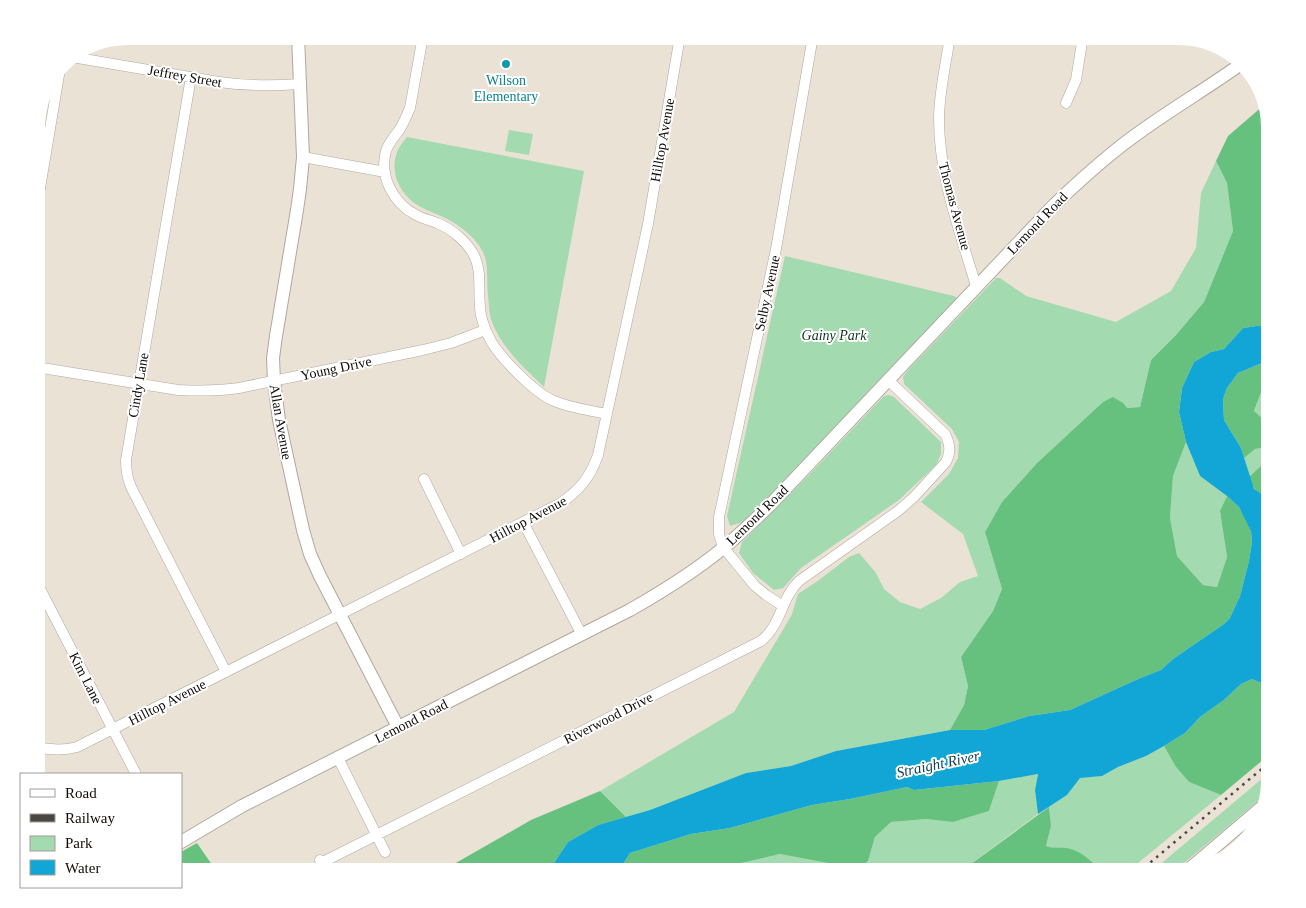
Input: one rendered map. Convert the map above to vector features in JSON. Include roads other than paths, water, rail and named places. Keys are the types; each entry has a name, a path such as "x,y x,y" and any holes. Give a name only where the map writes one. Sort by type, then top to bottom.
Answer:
{"street":[{"name":"Allan Avenue","path":"298,45 302,157 299,196 274,358 274,381 279,420 310,554 398,728"},
{"path":"421,45 410,108 386,151 385,172 391,190 397,199 414,214 448,228 469,246 478,266 480,308 485,330 500,354 531,386 552,400 565,405 607,414"},
{"name":"Hilltop Avenue","path":"45,748 54,750 77,747 559,504 581,487 589,475 598,454 607,414 648,224 678,45"},
{"name":"Selby Avenue","path":"723,548 719,534 719,517 776,249 811,45"},
{"name":"Thomas Avenue","path":"949,45 939,118 942,161 947,187 976,286"},
{"path":"1066,103 1076,80 1082,45"},
{"name":"Jeffrey Street","path":"82,59 243,85 300,84"},
{"name":"Lemond Road","path":"182,841 242,806 630,610 663,591 695,569 736,537 770,505 1055,204 1137,134 1236,68"},
{"name":"Cindy Lane","path":"192,78 138,384 126,469 128,480 226,672"},
{"path":"45,158 58,83"},
{"path":"302,157 385,172"},
{"name":"Young Drive","path":"45,368 178,390 221,390 239,388 423,350 451,343 485,330"},
{"name":"Riverwood Drive","path":"320,860 321,863 760,641 768,635 774,627 792,588 799,581 898,511 914,497 946,462 949,456 949,441 945,434 888,380"},
{"path":"424,479 461,554"},
{"path":"523,522 582,635"},
{"path":"723,548 755,586 766,596 783,606"},
{"name":"Kim Lane","path":"45,598 135,773"},
{"path":"338,758 385,852"},
{"path":"1200,860 1254,813"}],"water":[{"name":"Straight River","path":"1261,325 1261,363 1238,373 1227,388 1223,399 1224,420 1241,448 1254,489 1261,494 1261,683 1252,679 1241,684 1224,700 1200,717 1185,733 1146,756 1118,767 1102,776 1080,778 1067,795 1038,814 1035,790 1038,774 999,781 914,790 907,787 812,805 730,828 691,834 630,853 624,863 554,863 568,842 598,825 650,810 746,773 791,766 836,751 950,730 984,730 1029,716 1070,710 1161,670 1173,659 1224,624 1230,618 1240,596 1249,561 1252,542 1251,531 1239,507 1200,476 1186,442 1179,412 1182,388 1194,362 1211,352 1224,349 1243,328"}],"railway":[{"path":"1150,863 1261,770"}],"place":[{"name":"Wilson Elementary","path":"506,64"}],"park label":[{"name":"Gainy Park","path":"834,335"}]}
